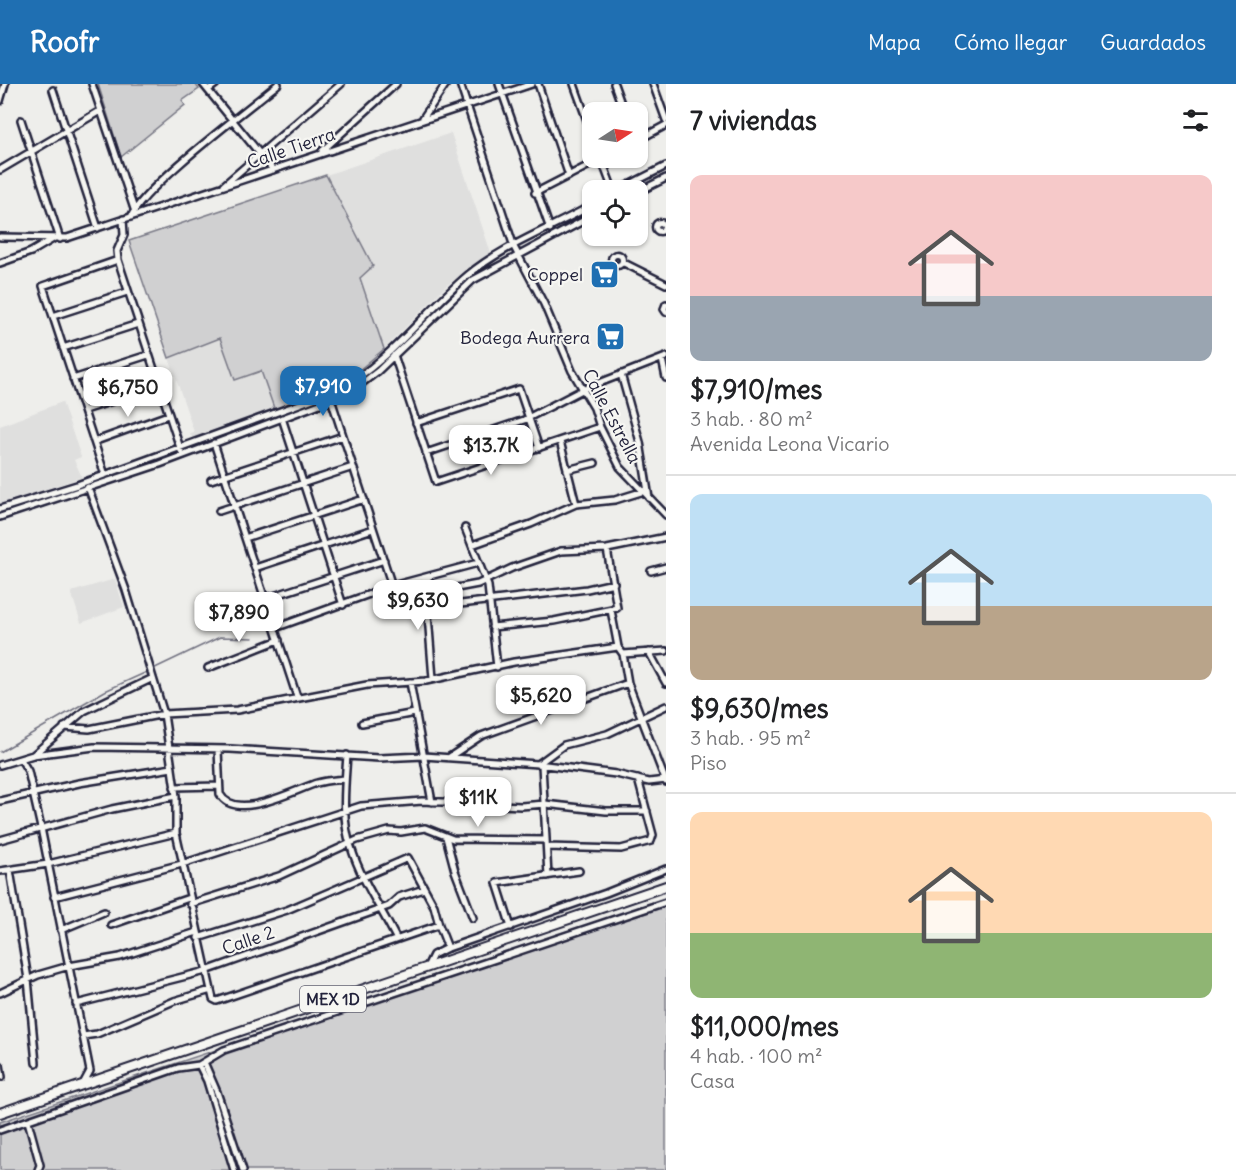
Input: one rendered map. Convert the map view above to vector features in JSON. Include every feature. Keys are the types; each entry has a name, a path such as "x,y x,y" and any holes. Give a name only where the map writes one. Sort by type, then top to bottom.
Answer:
{"highway":[{"name":"MEX 1D","path":"0,1113 666,886"}],"street":[{"path":"0,101 5,84"},
{"path":"92,84 134,209"},
{"path":"203,84 273,170"},
{"path":"208,90 216,84"},
{"path":"131,217 134,209 278,84"},
{"path":"222,187 341,84"},
{"path":"319,154 396,84"},
{"path":"422,119 446,84"},
{"name":"Calle Estrella","path":"460,84 514,247 544,304 572,370 584,389 620,467 666,515"},
{"path":"499,84 535,193 550,229"},
{"name":"Calle Tierra","path":"0,237 60,239 532,84"},
{"path":"538,84 569,176"},
{"path":"574,84 582,106"},
{"path":"614,84 620,102"},
{"path":"653,84 666,120"},
{"path":"53,90 98,228"},
{"path":"0,170 100,111"},
{"path":"21,120 60,239"},
{"path":"648,135 666,125"},
{"path":"639,180 666,166"},
{"path":"535,193 584,168"},
{"path":"648,187 666,178"},
{"path":"0,517 183,456 281,416 350,384 372,367 469,274 582,211"},
{"path":"123,219 124,235 117,251 118,260 147,355 183,456"},
{"path":"0,509 180,448 332,402 359,386 473,280 582,221"},
{"path":"0,263 31,252 53,239"},
{"path":"105,475 96,441 43,286 118,260"},
{"path":"622,262 666,284"},
{"path":"53,316 127,292"},
{"path":"666,304 666,312"},
{"path":"63,348 138,324"},
{"path":"73,379 147,355"},
{"path":"394,355 436,482 600,427"},
{"path":"426,453 528,416 584,389 664,358 666,378"},
{"path":"621,374 640,442 649,498"},
{"path":"85,410 158,386"},
{"path":"416,423 519,389 539,448"},
{"path":"332,402 392,586"},
{"path":"96,441 168,416"},
{"path":"281,416 343,605"},
{"path":"211,480 343,436"},
{"path":"560,441 576,504"},
{"path":"214,444 297,697"},
{"path":"567,470 595,464"},
{"path":"219,512 353,467"},
{"path":"88,487 164,714 171,748 176,796 176,834 213,999 216,1000 439,925"},
{"path":"471,545 531,524 576,504 615,500 642,492"},
{"path":"245,538 364,499"},
{"path":"465,528 486,581 497,667"},
{"path":"255,568 374,529"},
{"path":"435,590 441,591 486,581 512,568 561,551 607,549 666,537"},
{"path":"492,627 554,621 618,607 607,549"},
{"path":"246,605 384,560"},
{"path":"275,628 392,586 478,563"},
{"path":"651,571 666,567"},
{"path":"427,578 435,590 437,602 444,606 614,583"},
{"path":"419,580 428,615 433,679"},
{"path":"0,765 33,756 94,747 218,749 379,758 424,756 540,764 666,781 628,682 611,610"},
{"path":"208,668 279,640"},
{"path":"64,727 89,729 164,714 237,710 367,685 433,679 618,647"},
{"path":"623,654 666,651"},
{"path":"649,652 666,683"},
{"path":"33,756 84,711 153,678"},
{"path":"410,682 432,802"},
{"path":"448,758 481,736 628,682"},
{"path":"540,764 564,746 594,739 666,706"},
{"path":"362,723 415,713"},
{"path":"218,749 219,786 223,799 253,805 262,804 315,783 345,779"},
{"path":"347,755 345,810 350,845 362,877 396,939"},
{"path":"22,760 28,771 41,828 90,1071 83,1084"},
{"path":"540,764 545,804 548,876"},
{"path":"0,801 33,792 172,768"},
{"path":"111,925 279,876 357,840 389,831 401,832 419,827 446,837 621,849 651,842 653,835 638,779"},
{"path":"174,787 219,786"},
{"path":"0,840 176,796"},
{"path":"54,897 182,864 345,810 388,803 432,802 521,806 545,804 606,811 647,810"},
{"path":"0,871 48,864 176,834"},
{"path":"446,837 454,871 473,918"},
{"path":"0,993 28,979 69,966 120,957 287,910 408,858 434,906 447,948"},
{"path":"427,967 434,955 447,948 511,927 666,869"},
{"path":"10,870 28,979 36,1063"},
{"path":"511,927 497,883 579,871"},
{"name":"Calle 2","path":"76,1004 206,971 381,909 399,897 424,889"},
{"path":"0,1130 178,1068 201,1063 224,1050 666,902"},
{"path":"61,930 104,912"},
{"path":"83,1036 97,1034 174,1001 211,990"},
{"path":"201,1063 234,1170"},
{"path":"201,1063 215,1086 243,1170"},
{"path":"0,1065 2,1077"},
{"path":"28,1121 40,1165 38,1170"}],"shaded area":[{"path":"98,84 195,84 199,89 182,101 185,105 121,157"},
{"path":"451,133 491,253 447,285 384,349 360,277 372,266 326,175"},
{"path":"326,175 373,266 360,278 384,349 345,382 275,411 261,371 235,380 220,338 169,358 129,241"},
{"path":"220,338 235,380 261,371 275,411 193,439 190,433 194,432 169,358"},
{"path":"62,402 81,457 74,460 82,477 0,505 0,426"},
{"path":"115,579 124,607 81,623 71,592"},
{"path":"666,900 666,1170 0,1170 0,1122"}],"waterway":[{"path":"153,669 220,637 253,638"},
{"path":"0,752 105,691 149,671"}],"place":[{"name":"Coppel","path":"604,274"},
{"name":"Bodega Aurrera","path":"611,337"}]}
